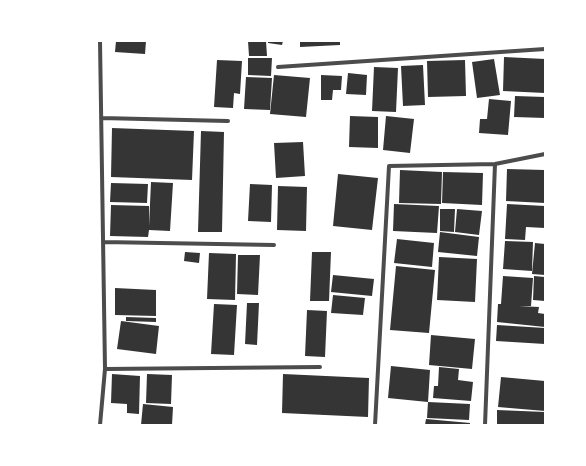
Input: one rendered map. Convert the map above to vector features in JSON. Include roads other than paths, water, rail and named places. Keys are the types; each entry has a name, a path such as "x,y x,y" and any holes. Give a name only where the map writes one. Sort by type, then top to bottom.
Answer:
{"street":[{"path":"100,41 105,369 100,425"},
{"path":"278,67 545,49"},
{"path":"100,118 228,121"},
{"path":"375,425 389,166 495,164 545,154"},
{"path":"485,425 495,164"},
{"path":"103,242 274,245"},
{"path":"105,369 320,367"}]}
